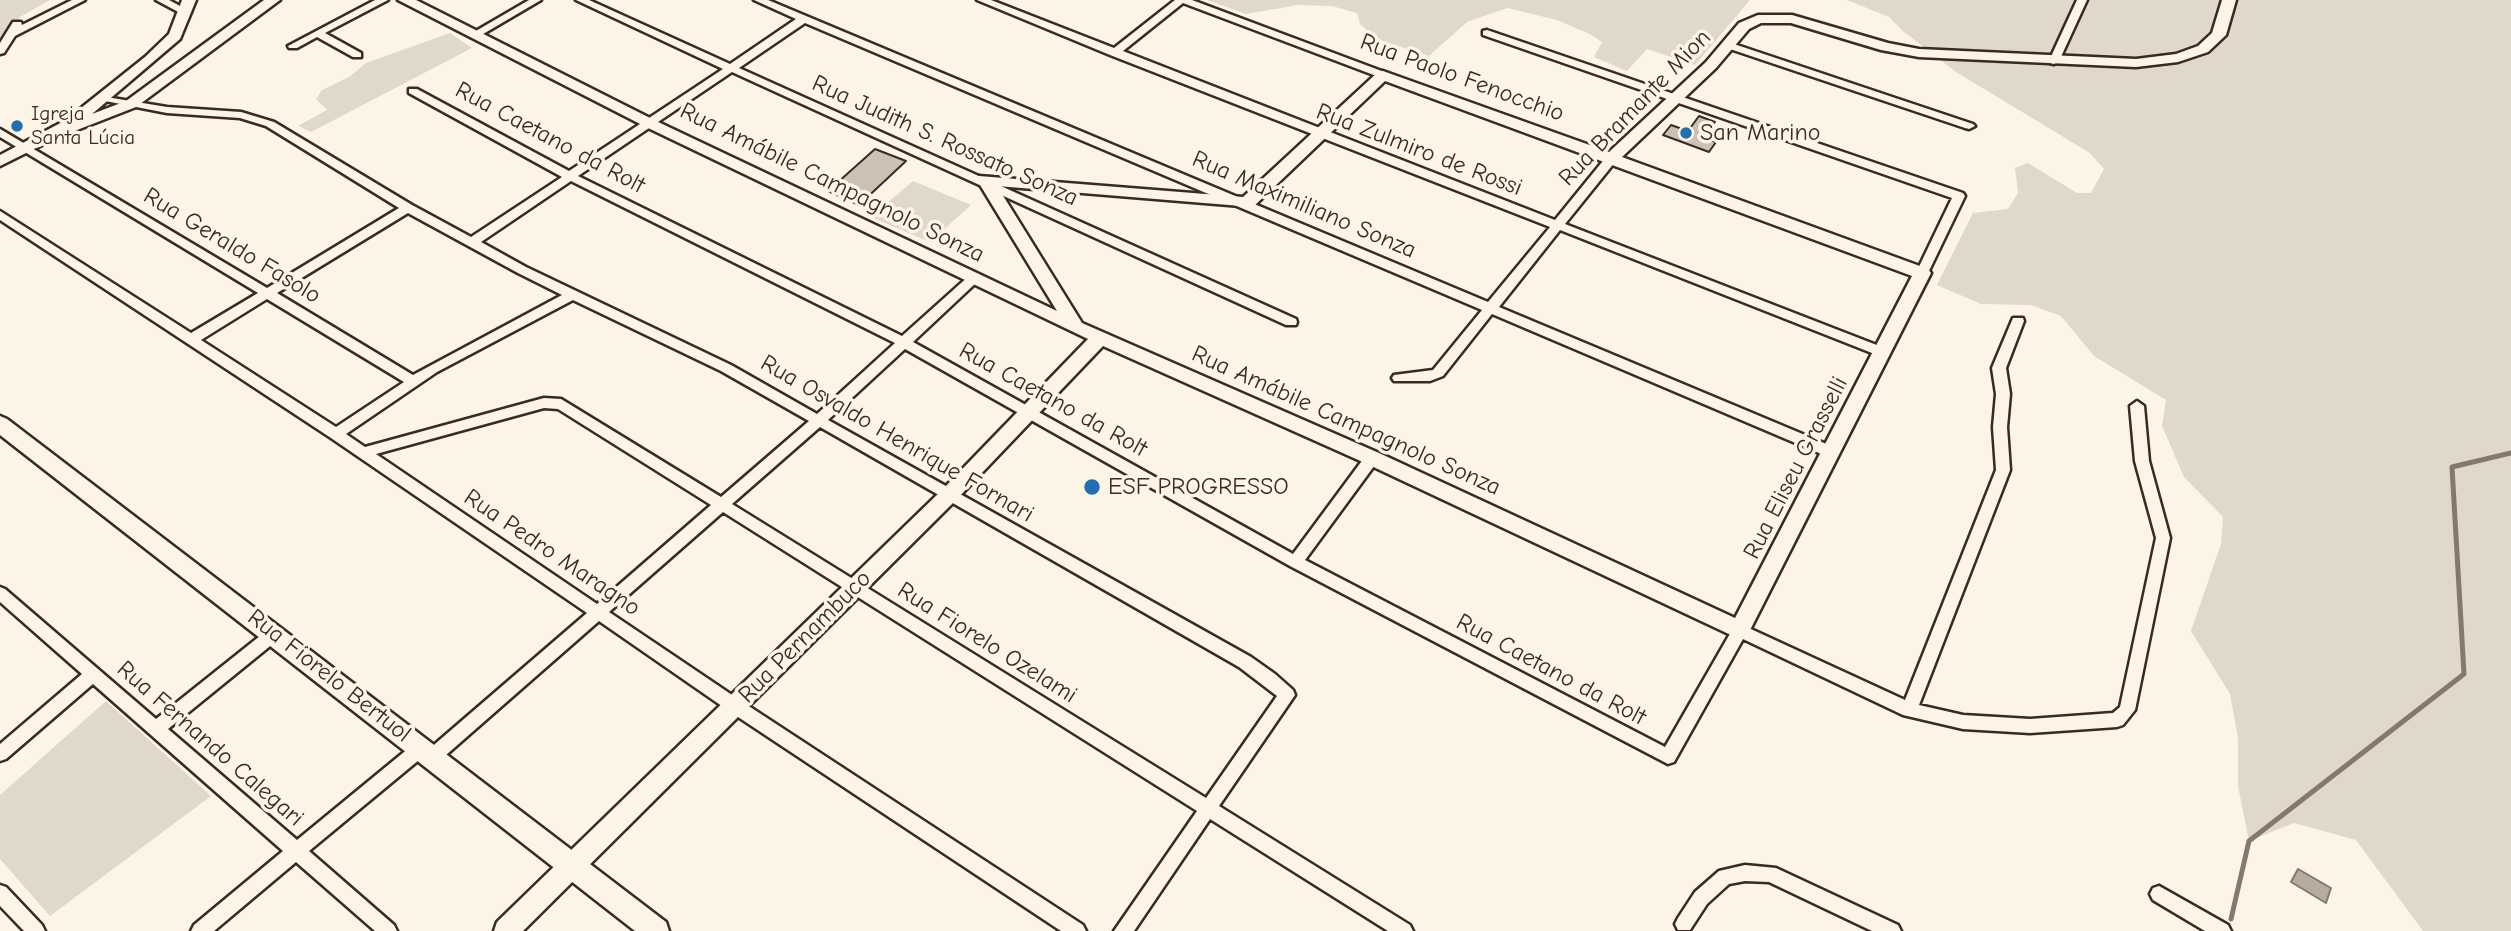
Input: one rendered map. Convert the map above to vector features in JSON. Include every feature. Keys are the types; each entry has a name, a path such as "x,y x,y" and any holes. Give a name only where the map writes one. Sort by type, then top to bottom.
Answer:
{"main road":[{"name":"Rua Fiorelo Bertuol","path":"0,424 275,633 656,931"}],"street":[{"path":"0,51 15,28 79,0"},
{"path":"0,161 54,134 104,98 166,47 187,6 161,0"},
{"path":"54,134 131,104 273,0"},
{"path":"293,46 383,0"},
{"name":"Rua Amábile Campagnolo Sonza","path":"405,0 651,124 1076,327 1372,458 1909,710 1964,722 2030,726 2117,720 2127,710 2163,538 2142,461 2137,406"},
{"path":"474,35 536,0"},
{"name":"Rua Judith S. Rossato Sonza","path":"581,0 985,180 1292,322"},
{"name":"Rua Maximiliano Sonza","path":"759,0 1247,203 1831,452"},
{"name":"Rua Zulmiro de Rossi","path":"982,0 1882,352"},
{"path":"1114,53 1182,0"},
{"name":"Rua Paolo Fenocchio","path":"1182,0 1922,272"},
{"path":"2054,61 2082,0"},
{"name":"Rua Bramante Mion","path":"1399,378 1438,373 1611,159 1728,45 1744,26 1758,19 1792,19 1886,47 1919,53 2136,63 2178,58 2203,49 2219,34 2229,0"},
{"path":"471,243 804,19"},
{"path":"317,33 357,55"},
{"path":"1487,33 1673,100"},
{"path":"1728,45 1969,126"},
{"path":"985,180 1247,203 1383,75"},
{"name":"Rua Caetano da Rolt","path":"413,91 571,177 905,344 1295,562 1668,757"},
{"name":"Rua Osvaldo Henrique Fornari","path":"104,98 131,104 257,119 471,243 572,295 726,368 1245,662 1287,695 1207,808"},
{"name":"Rua Eliseu Grasselli","path":"1668,757 1740,630 1959,196 1673,100"},
{"name":"Rua Geraldo Fasolo","path":"0,132 413,381"},
{"path":"985,180 1076,327"},
{"path":"192,339 408,208"},
{"name":"Rua Pedro Maragno","path":"0,215 336,434 735,706 1077,931"},
{"path":"200,931 426,753 598,611 720,503 818,422 974,278"},
{"path":"336,434 413,381 572,295"},
{"path":"1909,710 2003,470 2000,427 2003,394 1999,368 2018,321"},
{"name":"Rua Pernambuco","path":"506,931 949,495 1100,338"},
{"name":"Rua Fiorelo Ozelami","path":"362,453 544,403 561,404 1404,931"},
{"path":"1295,562 1372,458"},
{"name":"Rua Fernando Calegari","path":"0,593 388,931"},
{"path":"156,729 275,633"},
{"path":"0,754 93,674"},
{"path":"1123,931 1207,808"},
{"path":"1684,924 1701,898 1725,877 1745,873 1770,874 1892,931"},
{"path":"0,893 36,931"},
{"path":"2159,894 2222,931"}],"shaded area":[{"path":"0,0 50,0 20,17 0,39"},
{"path":"1207,0 1750,0 1695,65 1647,49 1627,71 1594,57 1602,42 1590,34 1557,20 1507,8 1467,22 1429,56 1377,39 1360,24 1357,13 1332,6 1298,5 1246,14"},
{"path":"1847,0 2511,0 2511,931 2423,931 2356,840 2294,823 2249,841 2238,786 2238,738 2230,694 2191,631 2221,544 2223,517 2184,477 2162,426 2166,400 2094,356 2061,316 2031,305 1981,304 1937,285 1973,213 2008,209 2018,193 2015,168 2028,163 2077,193 2091,193 2104,169 2090,153 1956,72 1889,17"},
{"path":"450,33 472,48 311,132 298,126 327,110 316,99 322,90 349,77 366,63"},
{"path":"913,181 971,205 930,242 871,217"},
{"path":"106,701 211,796 50,916 0,859 0,795"},
{"path":"2298,869 2331,888 2326,903 2291,882"}],"building":[{"name":"San Marino","path":"1699,116 1715,122 1703,138 1716,142 1709,152 1663,135 1671,125 1688,131"},
{"path":"875,149 906,161 859,205 828,191"}],"waterway":[{"path":"2231,919 2249,841 2464,674 2452,467 2511,453"}],"place":[{"name":"Igreja Santa Lúcia","path":"17,126"},
{"name":"San Marino","path":"1686,133"},
{"name":"ESF PROGRESSO","path":"1092,487"}]}
